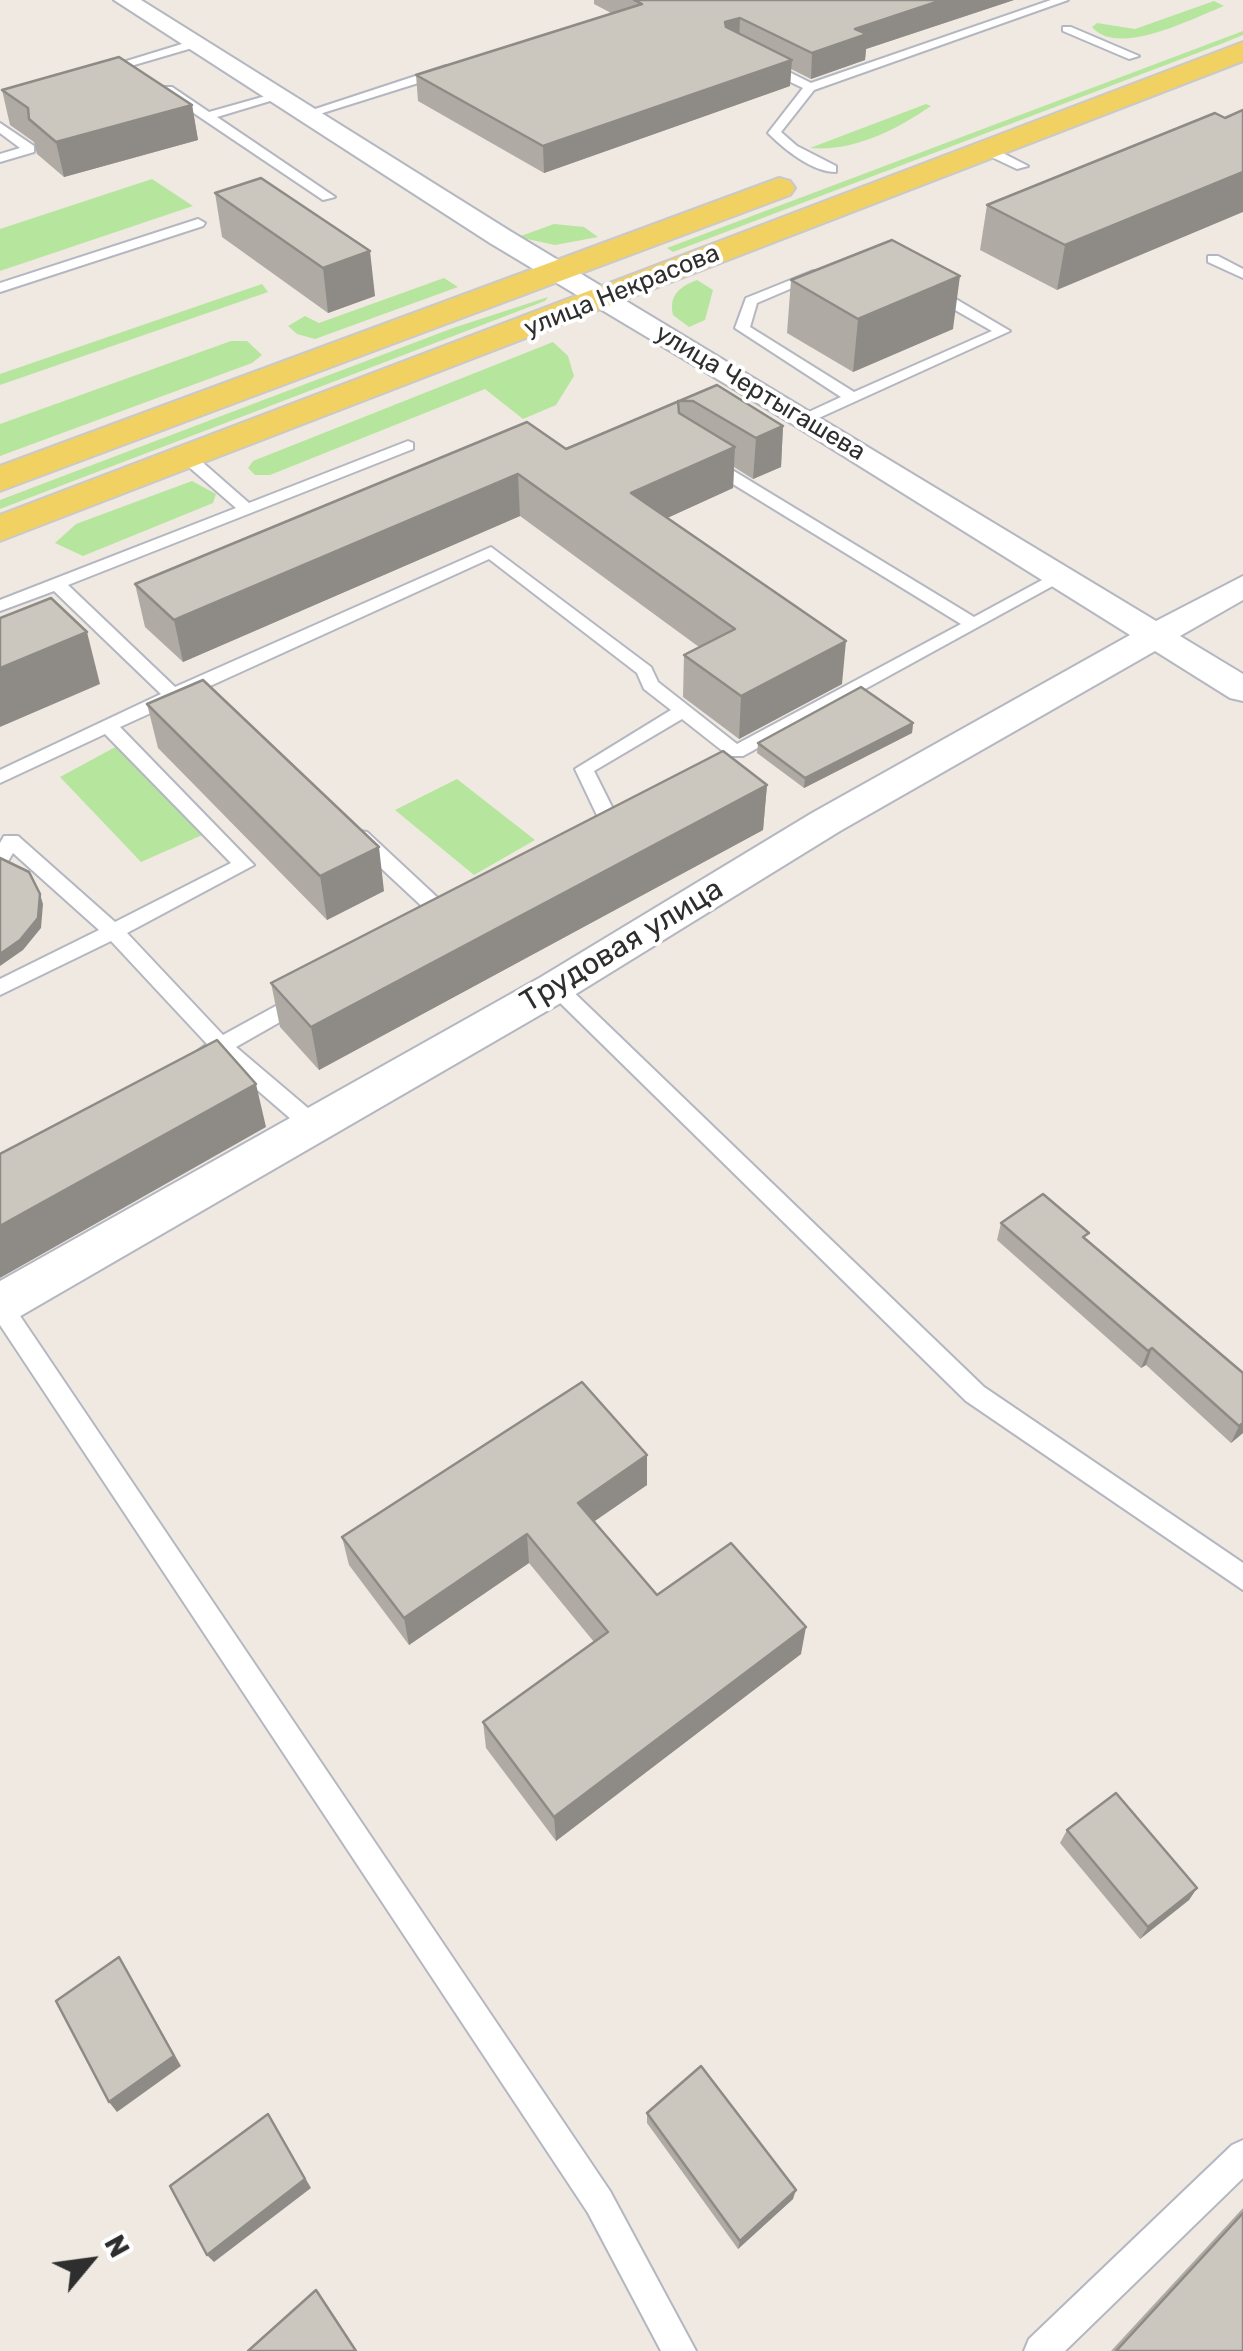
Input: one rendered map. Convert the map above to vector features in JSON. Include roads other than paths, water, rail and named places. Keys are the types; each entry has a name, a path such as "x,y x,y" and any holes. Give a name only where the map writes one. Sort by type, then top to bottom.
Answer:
{"main road":[{"name":"улица Некрасова","path":"0,529 1243,51"},
{"path":"1098,70 1143,53"},
{"name":"улица Некрасова","path":"0,480 866,156"}],"street":[{"name":"улица Чертыгашева","path":"124,0 558,272 806,419 1243,690"},
{"name":"Трудовая улица","path":"0,1304 556,987 826,822 1243,586"}],"lane":[{"path":"831,169 792,149 774,133 810,87 1062,0"},
{"path":"1067,29 1143,53"},
{"path":"92,73 195,44"},
{"path":"748,56 810,87"},
{"path":"127,63 143,74"},
{"path":"306,114 458,66"},
{"path":"159,84 328,197"},
{"path":"207,116 276,95"},
{"path":"0,127 30,149 0,158"},
{"path":"985,149 1022,166"},
{"path":"0,288 198,223"},
{"path":"1213,259 1243,274"},
{"path":"834,268 751,301 742,328 853,398"},
{"path":"806,419 1003,331 918,284"},
{"path":"0,606 408,446"},
{"path":"685,448 974,624"},
{"path":"188,456 247,509"},
{"path":"0,777 173,695 204,690 491,552 645,671 650,685 736,752 1061,577"},
{"path":"56,584 173,695"},
{"path":"580,848 614,830 584,769 682,711"},
{"path":"0,988 244,865 107,725"},
{"path":"350,827 446,918"},
{"path":"0,858 12,841 115,933 222,1047 314,1126"},
{"path":"171,1074 326,987"},
{"path":"556,987 975,1394 1243,1578"},
{"path":"0,1304 599,2202 679,2351"},
{"path":"1040,2351 1243,2156"}]}
